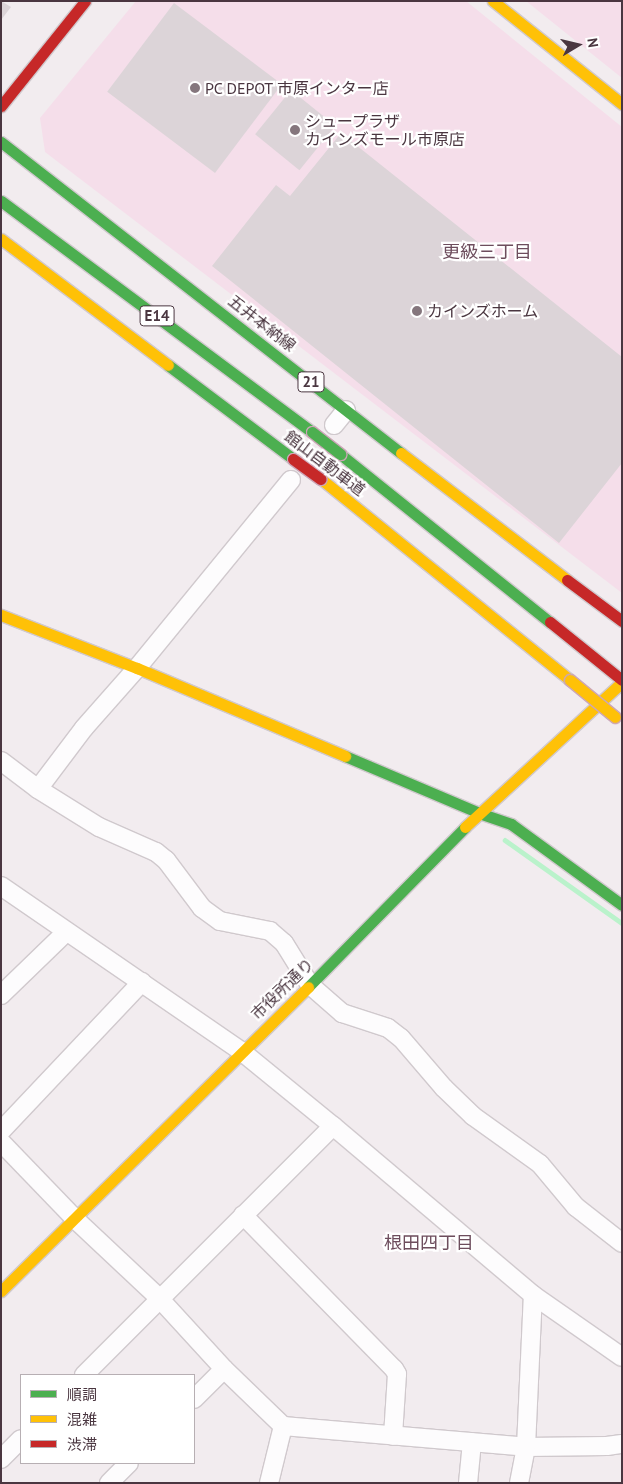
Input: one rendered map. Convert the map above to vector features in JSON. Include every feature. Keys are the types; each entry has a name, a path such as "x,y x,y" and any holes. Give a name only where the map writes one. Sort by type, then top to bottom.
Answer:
{"main road":[{"path":"1,106 85,1"},
{"path":"493,1 622,104"},
{"name":"五井本納線","path":"1,142 622,621"},
{"name":"館山自動車道","path":"1,201 312,432 622,681"},
{"name":"館山自動車道","path":"1,239 321,479 619,720"},
{"path":"1,615 137,668 479,813 511,824 622,905"},
{"name":"市役所通り","path":"1,1291 241,1051 310,985 479,813 589,714 622,681"}],"street":[{"path":"334,425 346,410"},
{"path":"38,789 84,728 137,668 291,480"},
{"path":"1,761 38,789 99,827 156,852 166,860 202,908 220,921 270,931 284,943 310,985 342,1013 388,1028 401,1038 444,1088 473,1116 540,1164 576,1207 622,1243"},
{"path":"1,886 241,1051 533,1295 622,1357"},
{"path":"1,995 66,932"},
{"path":"1,1130 142,982"},
{"path":"85,1374 333,1126"},
{"path":"1,1142 75,1218 159,1298 224,1369 283,1426 526,1447 607,1446 622,1444"},
{"path":"243,1216 394,1369 397,1374 393,1436"},
{"path":"519,1483 526,1447 533,1295"},
{"path":"195,1398 224,1369"},
{"path":"269,1483 283,1426"},
{"path":"1,1459 20,1440"},
{"path":"468,1483 472,1442"},
{"path":"109,1483 128,1464"}],"shaded area":[{"path":"136,1 466,1 622,127 622,593 45,152 40,118"},
{"path":"526,1 622,1 622,78"}],"building":[{"path":"1,1 11,7 1,20"},
{"name":"PC DEPOT 市原インター店","path":"174,3 282,84 215,173 107,92"},
{"name":"シュープラザ カインズモール市原店","path":"291,90 335,126 299,170 255,134"},
{"name":"カインズホーム","path":"341,133 622,357 622,463 559,543 212,266 276,185 290,196"}],"waterway":[{"path":"505,840 622,923"}],"traffic: fast":[{"path":"1,142 401,453"},
{"path":"1,201 312,432"},
{"path":"168,365 293,459"},
{"path":"312,432 340,454"},
{"path":"340,454 550,622"},
{"path":"345,756 479,813 511,824 622,905"},
{"path":"308,987 465,827"}],"traffic: slow":[{"path":"493,1 622,104"},
{"path":"1,239 168,365"},
{"path":"401,453 567,580"},
{"path":"321,479 570,680"},
{"path":"1,615 137,668 345,756"},
{"path":"570,680 615,717"},
{"path":"465,827 622,682"},
{"path":"1,1291 308,987"}],"traffic: jam":[{"path":"1,106 85,1"},
{"path":"293,459 321,479"},
{"path":"567,580 622,621"},
{"path":"550,622 622,680"}],"place":[{"name":"PC DEPOT 市原インター店","path":"195,88"},
{"name":"シュープラザ カインズモール市原店","path":"295,130"},
{"name":"カインズホーム","path":"417,311"}],"district":[{"name":"更級三丁目","path":"487,252"},
{"name":"根田四丁目","path":"429,1243"}]}
